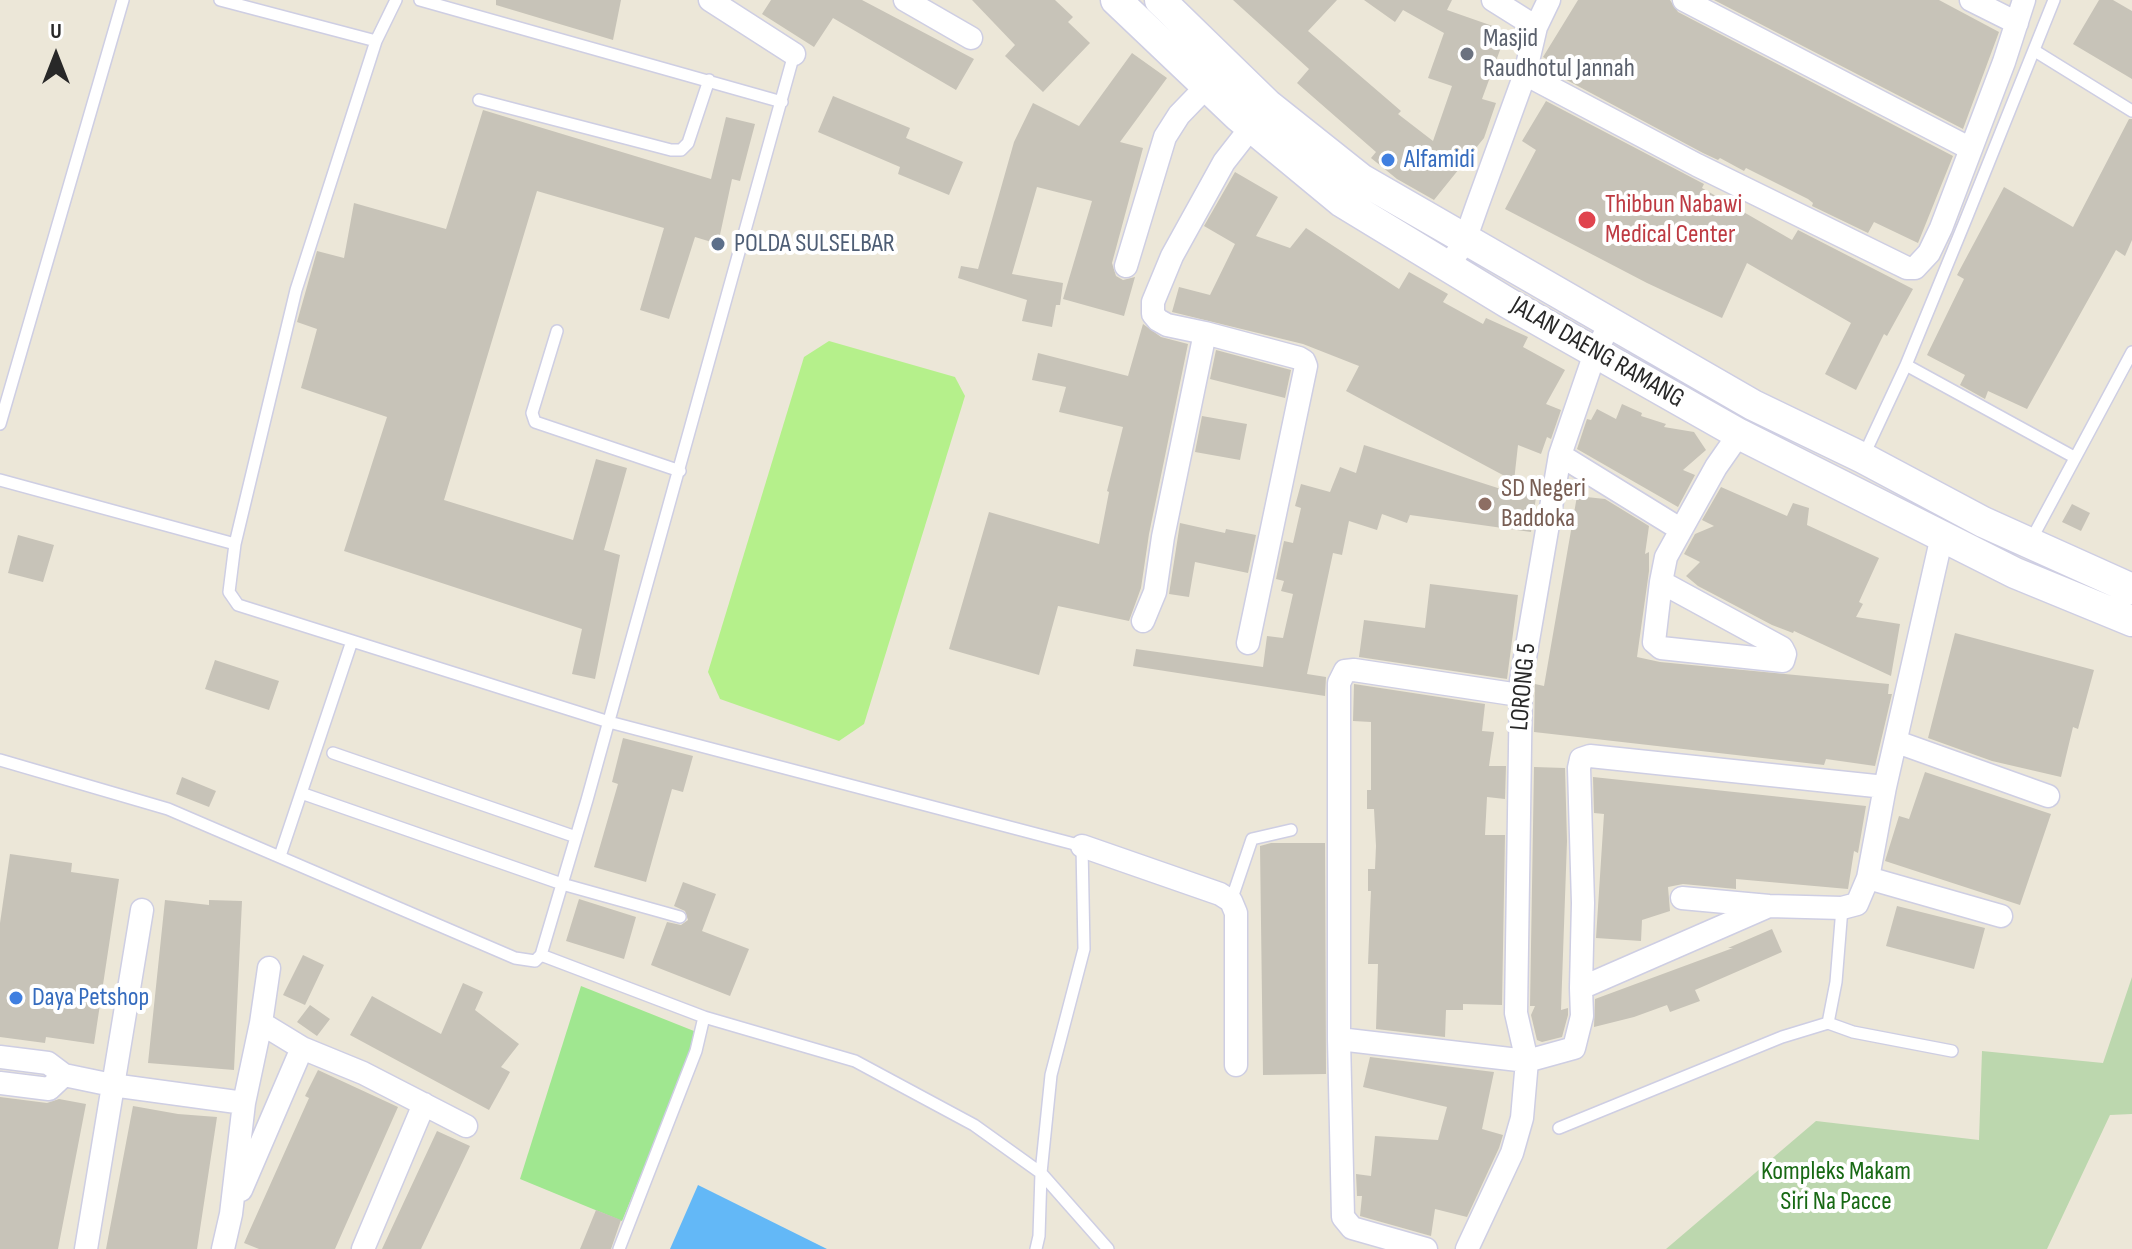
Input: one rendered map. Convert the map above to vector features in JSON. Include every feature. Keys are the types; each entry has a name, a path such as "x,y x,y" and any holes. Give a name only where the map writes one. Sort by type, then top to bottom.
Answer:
{"main road":[{"name":"JALAN DAENG RAMANG","path":"1116,0 1207,86 1465,240 1753,405 1863,458 1983,522 2132,589"},
{"name":"JALAN DAENG RAMANG","path":"1160,0 1260,116 1342,202 1595,353 1739,434 2015,573 2132,621"}],"street":[{"path":"710,0 794,54"},
{"path":"905,0 971,38"},
{"path":"1493,0 1536,27"},
{"path":"1449,266 1465,240 1525,74 1536,27 1549,0"},
{"path":"1684,0 1971,149"},
{"path":"1971,0 2017,23"},
{"path":"1525,74 1684,158 1907,268 1921,265 1929,253 1971,149 2024,0"},
{"path":"1126,266 1165,137 1179,115 1207,86"},
{"path":"1248,643 1306,366 1299,358 1167,325 1153,314 1153,302 1172,256 1224,162 1260,116"},
{"name":"LORONG 5","path":"1467,1249 1512,1153 1522,1118 1527,1061 1516,1013 1519,695 1560,455 1595,353 1610,324"},
{"path":"1143,621 1155,592 1163,537 1205,333"},
{"path":"1661,582 1782,648 1784,659 1658,647 1654,642 1661,582 1666,557 1716,467 1739,434"},
{"path":"1560,455 1680,529"},
{"path":"1847,489 1863,458"},
{"path":"1682,898 1769,906 1842,908 1857,904 1868,878 1885,787 1942,536"},
{"path":"2015,573 2030,543"},
{"path":"1426,1249 1352,1228 1343,1217 1339,1039 1339,683 1345,671 1354,670 1519,695"},
{"path":"1897,742 2048,796"},
{"path":"1339,1039 1527,1061 1574,1048 1582,1016 1581,759 1590,756 1885,787"},
{"path":"1082,846 1220,894 1231,901 1236,913 1236,1065"},
{"path":"1868,878 2001,916"},
{"path":"1581,988 1769,906"},
{"path":"86,1249 142,910"},
{"path":"223,1249 231,1214 244,1103 269,968"},
{"path":"261,1023 302,1048 363,1073 466,1126"},
{"path":"231,1214 302,1048"},
{"path":"0,1057 48,1063 64,1075 112,1085 244,1103"},
{"path":"0,1083 49,1089 64,1075"},
{"path":"363,1249 424,1104"}],"lane":[{"path":"0,424 123,0"},
{"path":"220,0 376,41"},
{"path":"396,0 376,41 296,290 235,544 229,592 238,605 609,722 1082,846 1084,949 1051,1075 1036,1249"},
{"path":"420,0 782,102"},
{"path":"1863,458 1906,365 2054,0"},
{"path":"2035,51 2132,111"},
{"path":"0,760 168,809 515,958 535,961 541,955 609,722 794,54"},
{"path":"479,100 671,150 681,150 688,143 709,80"},
{"path":"557,331 532,413 535,422 680,471"},
{"path":"2030,543 2132,352"},
{"path":"1906,365 2074,457"},
{"path":"0,480 235,544"},
{"path":"280,856 352,641"},
{"path":"333,753 576,837"},
{"path":"301,793 562,884 680,917"},
{"path":"1231,901 1252,839 1291,830"},
{"path":"1828,1023 1836,982 1842,908"},
{"path":"541,955 704,1017 855,1061 974,1125 1041,1173 1108,1249"},
{"path":"619,1249 696,1051 704,1017"},
{"path":"1559,1128 1782,1037 1828,1023 1853,1032 1952,1051"}],"green space":[{"path":"829,341 955,377 965,396 864,724 839,741 720,699 708,672 804,357"},
{"name":"Kompleks Makam Siri Na Pacce","path":"2132,977 2132,1114 2110,1115 2047,1249 1666,1249 1816,1121 1979,1140 1982,1051 2103,1063"},
{"path":"581,986 699,1033 622,1221 520,1179"}],"water":[{"path":"698,1185 827,1249 670,1249"}],"building":[{"path":"496,0 621,0 613,40 496,5"},
{"path":"771,0 862,0 974,59 956,90 833,18 814,47 762,14"},
{"path":"972,0 1055,0 1073,17 1068,22 1090,43 1043,92 1005,56 1015,45"},
{"path":"1233,0 1337,0 1308,31 1401,111 1398,114 1433,141 1452,86 1428,78 1444,33 1403,10 1395,22 1364,0 1452,0 1447,10 1507,31 1482,99 1496,103 1484,138 1434,200 1397,179 1371,158 1376,152 1297,83 1309,69"},
{"path":"1578,0 1670,0 1678,12 1953,156 1918,243 1874,222 1868,233 1812,206 1808,199 1746,168 1744,171 1703,153 1561,77 1565,70 1543,57"},
{"path":"1714,0 1939,0 1999,32 1963,129"},
{"path":"2099,0 2113,0 2132,11 2132,79 2073,44"},
{"path":"1132,53 1167,78 1120,142 1143,148 1112,263 1116,276 1123,280 1135,277 1124,316 1063,299 1092,201 1037,187 1012,274 1063,283 1060,305 1056,305 1052,327 1022,321 1027,300 958,278 961,266 978,269 1014,142 1033,103 1079,126"},
{"path":"833,96 910,128 906,138 963,162 949,195 898,174 900,167 818,132"},
{"path":"1546,101 1704,184 1702,188 1792,240 1798,230 1913,289 1887,336 1884,334 1856,390 1825,374 1851,323 1747,263 1722,318 1505,209 1536,150 1522,141"},
{"path":"483,110 711,179 726,117 755,124 740,181 732,179 718,244 695,237 669,319 640,310 664,228 537,191 444,500 573,540 596,459 627,468 604,550 620,555 595,679 572,674 582,629 344,551 387,417 301,388 317,329 297,322 317,251 344,258 354,203 446,229"},
{"path":"2129,119 2132,119 2132,240 2125,256 2116,250 2027,409 1988,391 1985,399 1960,385 1965,375 1927,355 1964,279 1957,275 2004,187 2073,227"},
{"path":"1235,172 1278,197 1256,236 1290,248 1306,228 1399,289 1409,272 1448,294 1443,302 1483,324 1486,318 1528,337 1523,347 1565,370 1546,404 1561,410 1551,439 1547,437 1541,454 1518,445 1514,481 1346,391 1359,366 1303,344 1172,312 1179,287 1210,295 1235,244 1204,226"},
{"path":"1143,324 1161,337 1188,344 1141,588 1129,621 1058,606 1039,675 949,649 989,512 1099,544 1107,491 1123,427 1059,412 1066,387 1032,380 1038,353 1128,376"},
{"path":"1216,350 1291,370 1285,398 1210,379"},
{"path":"1622,404 1642,413 1641,416 1666,424 1664,427 1694,432 1706,450 1683,470 1695,475 1678,507 1577,449 1587,419 1591,420 1597,409 1616,419"},
{"path":"1202,416 1247,424 1240,460 1195,452"},
{"path":"1364,445 1504,490 1506,486 1537,490 1531,532 1410,515 1407,523 1382,514 1377,530 1349,521 1342,555 1333,553 1307,674 1326,677 1325,696 1133,666 1136,649 1263,667 1267,636 1283,638 1293,594 1281,591 1284,581 1276,579 1284,541 1293,543 1301,508 1295,506 1301,484 1330,492 1340,467 1356,473"},
{"path":"1721,487 1787,516 1793,503 1809,508 1807,525 1879,558 1859,602 1863,604 1856,617 1900,624 1891,676 1794,631 1772,625 1698,586 1686,576 1700,562 1684,554 1695,534 1714,526 1702,520"},
{"path":"1577,496 1605,499 1649,526 1645,554 1649,552 1649,571 1637,657 1660,662 1889,684 1888,694 1892,694 1875,766 1826,759 1824,765 1534,732 1535,684 1544,686"},
{"path":"2072,504 2090,513 2081,531 2062,522"},
{"path":"1180,523 1225,533 1226,529 1256,535 1248,573 1195,562 1189,597 1169,594"},
{"path":"18,535 54,545 43,582 8,573"},
{"path":"1430,584 1518,595 1507,679 1359,657 1364,620 1425,628"},
{"path":"1955,633 2094,670 2078,729 2073,727 2061,777 1992,761 1928,738"},
{"path":"215,660 279,681 269,710 205,689"},
{"path":"1354,684 1485,704 1482,731 1494,732 1489,766 1506,766 1505,799 1487,797 1485,835 1505,835 1502,1005 1463,1004 1463,1010 1446,1010 1445,1037 1376,1029 1378,964 1368,964 1371,891 1368,891 1368,869 1375,869 1376,846 1374,809 1367,809 1367,790 1371,790 1371,722 1353,721"},
{"path":"623,738 693,756 683,792 672,789 646,882 594,867 618,784 612,782"},
{"path":"1534,767 1565,768 1567,841 1561,1010 1568,1008 1568,1015 1562,1037 1542,1042 1537,1040 1531,1015 1535,1006 1530,1006"},
{"path":"1925,772 2051,814 2020,905 1885,861 1899,816 1909,819"},
{"path":"182,777 216,791 209,807 176,794"},
{"path":"1593,777 1866,806 1848,889 1736,879 1736,889 1683,884 1668,887 1670,911 1642,920 1641,941 1596,938 1604,814 1594,813"},
{"path":"1271,843 1325,843 1326,1074 1263,1075 1260,846"},
{"path":"10,854 72,863 71,872 119,879 94,1044 46,1037 45,1043 0,1037 0,923"},
{"path":"683,882 716,894 702,931 749,949 730,996 651,965 667,922 681,925 688,920 685,911 674,906"},
{"path":"579,899 636,917 624,959 566,941"},
{"path":"165,900 209,905 209,900 242,901 234,1070 148,1063"},
{"path":"1897,906 1985,928 1974,969 1886,946"},
{"path":"1772,929 1782,952 1695,990 1700,1001 1670,1012 1667,1005 1594,1027 1595,999 1733,948 1728,948"},
{"path":"303,955 324,965 305,1005 283,995"},
{"path":"463,983 483,992 475,1010 519,1044 501,1067 510,1072 489,1110 350,1035 372,996 441,1034"},
{"path":"310,1005 330,1019 317,1036 297,1022"},
{"path":"1370,1057 1494,1072 1482,1129 1503,1135 1499,1148 1467,1217 1435,1209 1431,1236 1360,1216 1362,1196 1357,1196 1356,1174 1371,1176 1375,1136 1438,1140 1447,1107 1363,1087"},
{"path":"318,1070 398,1107 335,1249 259,1249 244,1243 309,1098 305,1096"},
{"path":"0,1097 47,1103 59,1099 86,1104 58,1249 0,1249"},
{"path":"133,1106 217,1117 197,1249 106,1249"},
{"path":"437,1131 470,1146 421,1249 382,1249"},
{"path":"596,1210 621,1220 611,1249 580,1249"}],"place":[{"name":"Masjid Raudhotul Jannah","path":"1467,54"},
{"name":"Alfamidi","path":"1388,160"},
{"name":"Thibbun Nabawi Medical Center","path":"1587,220"},
{"name":"POLDA SULSELBAR","path":"718,244"},
{"name":"SD Negeri Baddoka","path":"1485,504"},
{"name":"Daya Petshop","path":"16,998"}]}
